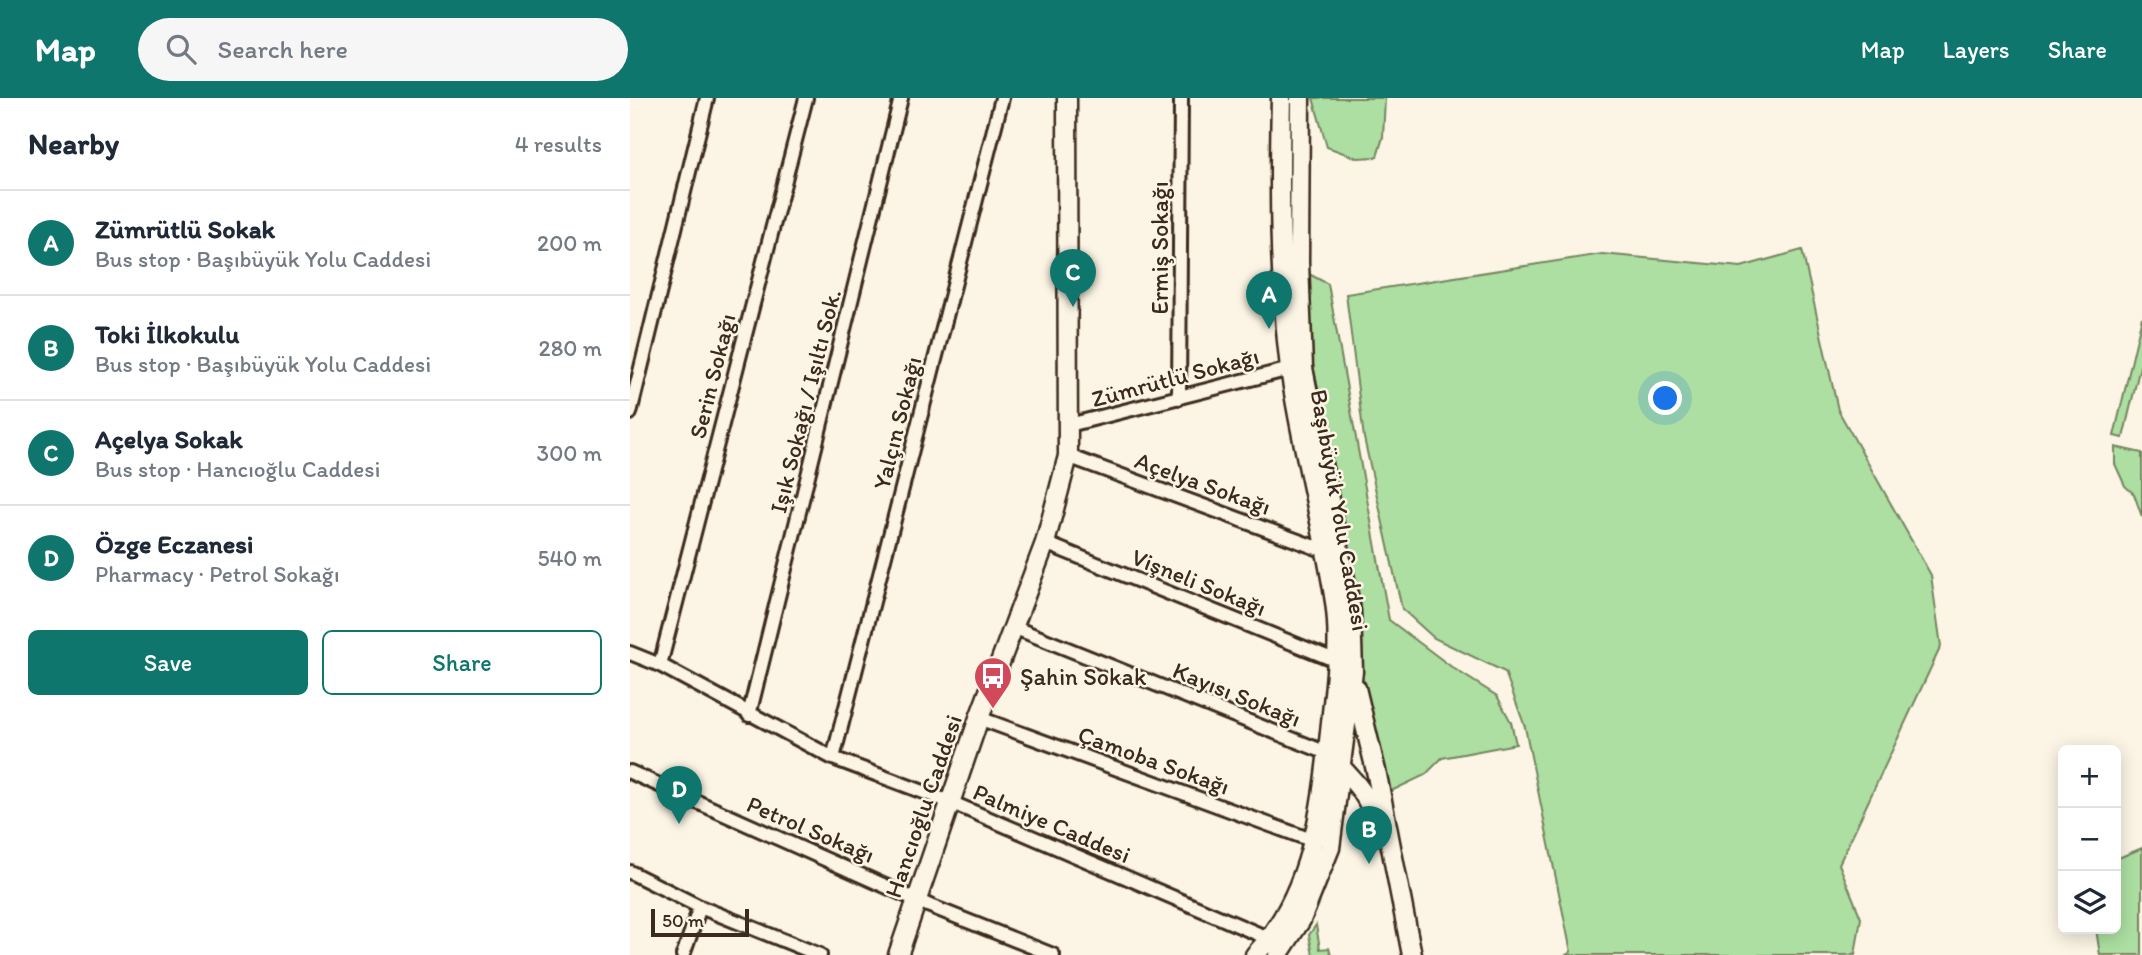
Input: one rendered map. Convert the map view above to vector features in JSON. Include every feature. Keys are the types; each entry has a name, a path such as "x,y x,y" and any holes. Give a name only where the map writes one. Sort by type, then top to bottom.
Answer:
{"main road":[{"name":"Hancıoğlu Caddesi","path":"898,955 979,718 1045,542 1068,456 1067,98"},
{"name":"Başıbüyük Yolu Caddesi","path":"1255,955 1274,947 1301,920 1317,886 1330,848 1335,817 1338,759 1335,602 1290,369 1281,257 1280,98"},
{"name":"Başıbüyük Yolu Caddesi","path":"1274,947 1299,886 1338,759 1353,671 1351,611 1303,368 1298,211 1300,98"},
{"path":"1353,671 1377,775 1412,955"},
{"path":"1338,759 1365,761 1377,775"},
{"path":"1338,759 1362,788 1372,811 1401,955"},
{"path":"1335,817 1346,806 1364,806 1372,811"}],"street":[{"path":"630,413 707,98"},
{"name":"Serin Sokağı","path":"660,665 806,98"},
{"name":"Işık Sokağı / Işıltı Sok.","path":"749,715 901,98"},
{"name":"Yalçın Sokağı","path":"833,758 1002,98"},
{"name":"Ermiş Sokağı","path":"1179,398 1181,98"},
{"name":"Zümrütlü Sokağı","path":"1069,425 1290,369"},
{"name":"Açelya Sokağı","path":"1068,456 1317,548 1324,547"},
{"name":"Vişneli Sokağı","path":"1045,542 1338,661"},
{"name":"Kayısı Sokağı","path":"1013,627 1338,759"},
{"name":"Palmiye Caddesi","path":"630,653 660,665 833,758 950,802 1274,947"},
{"name":"Çamoba Sokağı","path":"979,718 1314,841"},
{"name":"Petrol Sokağı","path":"630,772 917,899 1053,955"},
{"path":"630,872 700,907 820,955"},
{"path":"683,955 700,907"}],"green space":[{"path":"1313,98 1385,98 1383,137 1377,157 1357,158 1327,147"},
{"path":"1802,250 1838,410 1931,575 1941,646 1839,864 1861,918 1855,955 1566,955 1571,952 1525,727 1505,672 1434,638 1402,609 1364,438 1346,294 1602,254 1741,267"},
{"path":"1309,274 1328,284 1389,620 1453,668 1497,696 1511,722 1516,744 1442,758 1425,775 1389,792 1362,681 1361,604 1313,365"},
{"path":"2142,317 2142,358 2123,438 2114,436"},
{"path":"2115,447 2142,453 2142,517 2134,494 2125,486 2115,464"},
{"path":"2142,848 2142,955 2100,955 2097,934 2121,934 2121,857"},
{"path":"1316,925 1320,949 1329,948 1331,955 1313,955 1309,935"}],"place":[{"name":"Açelya Sokak","path":"1073,307"},
{"name":"Zümrütlü Sokak","path":"1269,329"},
{"name":"Şahin Sokak","path":"993,710"},
{"name":"Özge Eczanesi","path":"679,824"},
{"name":"Toki İlkokulu","path":"1369,864"}]}
